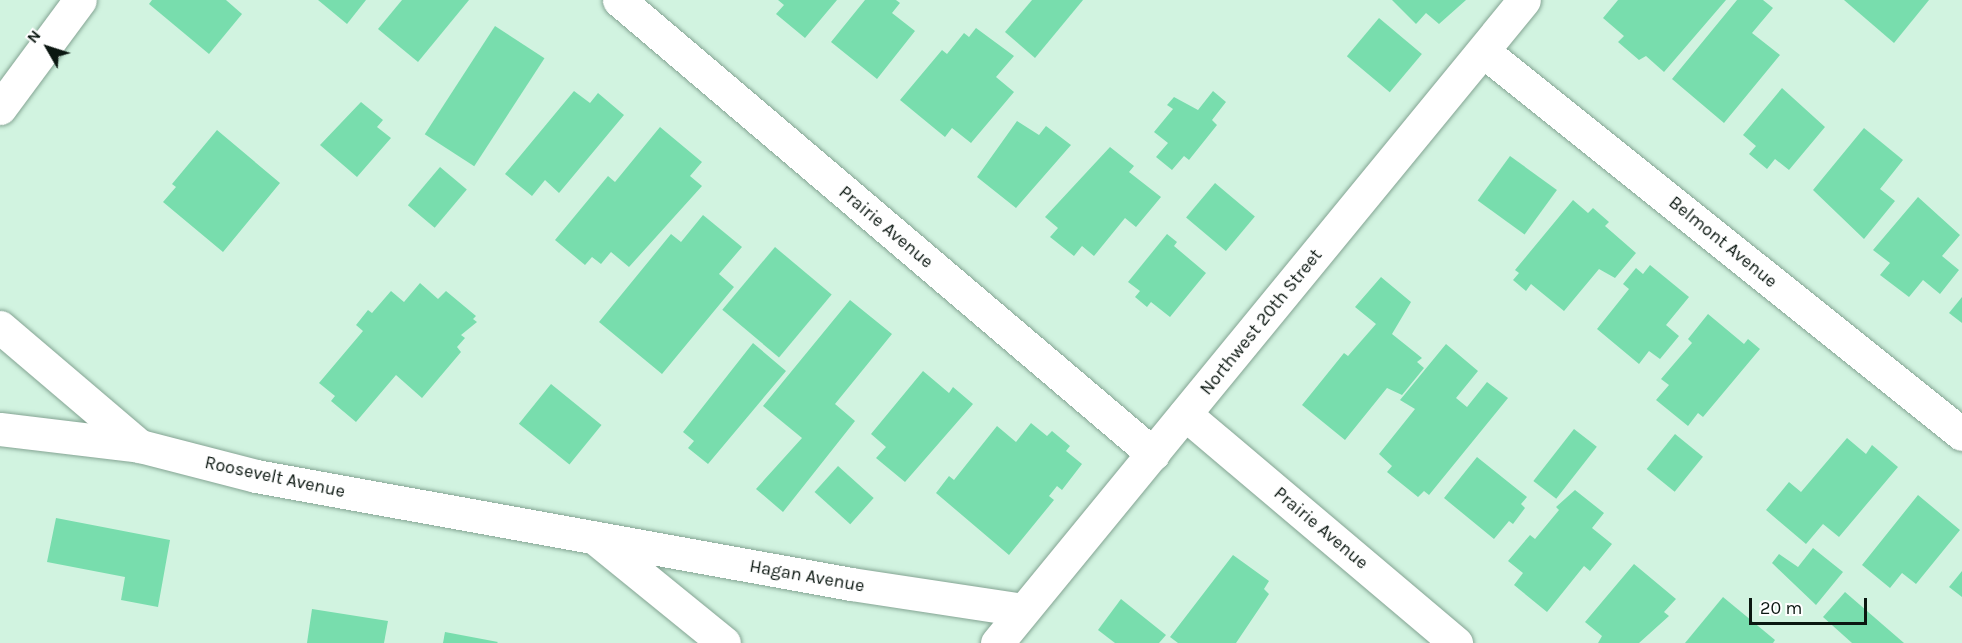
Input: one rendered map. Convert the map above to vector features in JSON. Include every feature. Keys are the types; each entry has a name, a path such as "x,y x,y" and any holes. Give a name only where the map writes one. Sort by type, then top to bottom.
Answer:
{"street":[{"path":"0,108 80,0"},
{"name":"Prairie Avenue","path":"619,0 1153,454"},
{"name":"Northwest 20th Street","path":"997,643 1524,0"},
{"name":"Belmont Avenue","path":"1483,51 1962,434"},
{"name":"Roosevelt Avenue","path":"0,327 140,446 256,476 593,537"},
{"name":"Prairie Avenue","path":"1185,414 1456,643"},
{"path":"0,429 140,446"},
{"path":"593,537 724,643"},
{"name":"Hagan Avenue","path":"593,537 851,584 1022,610"}],"building":[{"path":"152,0 226,0 242,14 209,54 149,4"},
{"path":"318,0 366,0 347,24"},
{"path":"402,0 469,0 418,62 378,29"},
{"path":"778,0 837,0 805,38 776,14 784,5"},
{"path":"865,0 896,0 900,3 892,13 915,31 877,79 831,42"},
{"path":"1032,0 1083,0 1035,58 1005,32"},
{"path":"1392,0 1466,0 1439,24 1426,13 1416,24"},
{"path":"1618,0 1726,0 1664,72 1646,56 1639,60 1618,42 1624,36 1603,18"},
{"path":"1737,0 1763,0 1773,8 1752,33 1780,55 1724,123 1672,79"},
{"path":"1844,0 1929,0 1894,43"},
{"path":"1379,18 1422,54 1390,92 1347,56"},
{"path":"495,26 544,58 474,166 425,134"},
{"path":"976,28 1014,56 996,77 1014,92 971,143 952,128 945,137 900,100 942,50 947,54 964,33 969,37"},
{"path":"1782,88 1825,127 1789,170 1775,159 1767,169 1749,154 1756,146 1743,135"},
{"path":"574,91 590,103 598,93 624,115 559,193 545,180 532,196 505,174"},
{"path":"1213,91 1226,102 1212,120 1217,125 1189,160 1184,156 1172,170 1156,157 1168,143 1154,132 1173,109 1167,105 1174,97 1198,110"},
{"path":"361,102 383,120 377,127 391,138 357,177 320,145"},
{"path":"1017,121 1039,135 1046,126 1071,145 1016,208 977,177"},
{"path":"660,127 702,162 690,176 702,186 629,267 611,252 601,264 592,257 585,265 555,240 608,176 615,182"},
{"path":"1864,128 1903,160 1880,189 1895,201 1864,239 1813,190"},
{"path":"217,130 280,183 223,252 163,202 176,187 172,184"},
{"path":"1110,147 1134,166 1129,172 1161,197 1136,227 1125,218 1094,256 1082,246 1074,256 1050,237 1058,228 1045,217"},
{"path":"1510,156 1557,190 1525,235 1478,200"},
{"path":"440,167 467,189 435,228 408,205"},
{"path":"1215,183 1255,216 1226,251 1186,217"},
{"path":"1918,197 1960,235 1942,256 1959,270 1940,294 1923,280 1909,297 1880,275 1890,263 1873,250"},
{"path":"1573,200 1588,213 1593,208 1609,222 1605,226 1636,253 1615,278 1599,269 1564,311 1531,284 1526,291 1513,280 1519,273 1515,270"},
{"path":"703,215 742,247 719,274 734,287 662,374 599,322 671,234 681,242"},
{"path":"1167,234 1177,242 1174,246 1206,273 1170,317 1151,302 1147,307 1135,297 1140,291 1128,282"},
{"path":"775,247 832,295 779,357 722,310"},
{"path":"1650,265 1689,297 1666,325 1679,336 1660,359 1649,351 1639,364 1597,329 1629,289 1623,284 1636,268 1643,274"},
{"path":"1381,277 1411,302 1392,334 1422,358 1417,362 1424,368 1402,395 1387,388 1345,440 1302,405 1344,353 1348,356 1376,324 1355,307"},
{"path":"420,283 438,299 446,291 476,316 473,319 477,322 461,335 465,338 457,347 461,352 422,398 396,375 356,422 331,401 335,396 319,383 363,331 356,325 368,310 372,313 391,291 404,302"},
{"path":"1962,297 1962,323 1949,313"},
{"path":"850,300 892,334 835,404 855,421 783,512 756,489 802,438 763,406"},
{"path":"1708,314 1744,344 1748,339 1760,349 1703,417 1698,413 1688,426 1656,400 1669,385 1661,379 1692,343 1688,339"},
{"path":"753,343 786,371 708,464 688,448 694,441 683,432"},
{"path":"1446,344 1478,371 1456,398 1467,407 1487,382 1508,398 1429,495 1424,491 1418,497 1387,472 1392,466 1379,454 1415,409 1400,400"},
{"path":"923,371 949,393 953,387 973,404 905,482 876,458 886,447 871,434"},
{"path":"551,384 602,425 569,465 519,424"},
{"path":"1031,423 1047,436 1052,431 1070,446 1066,451 1082,464 1062,490 1057,486 1049,496 1054,500 1009,555 936,493 949,476 954,480 997,426 1016,442"},
{"path":"1574,429 1597,447 1556,499 1533,481"},
{"path":"1675,434 1703,457 1675,492 1647,469"},
{"path":"1847,438 1866,454 1872,445 1898,467 1839,537 1823,524 1806,544 1766,510 1789,482 1801,492"},
{"path":"1477,457 1527,497 1521,504 1525,508 1513,524 1509,521 1494,539 1444,498"},
{"path":"838,466 874,498 850,524 815,492"},
{"path":"1575,490 1604,513 1592,528 1612,544 1590,571 1584,566 1547,612 1514,585 1523,573 1508,561 1530,535 1535,539 1559,510 1556,507"},
{"path":"1918,495 1960,530 1916,584 1902,573 1890,588 1862,565"},
{"path":"56,518 170,540 158,607 121,600 125,577 47,562"},
{"path":"1813,548 1843,572 1816,605 1772,563 1779,554 1798,567"},
{"path":"1233,555 1269,581 1264,589 1269,594 1236,643 1178,643 1170,637"},
{"path":"1634,564 1676,599 1664,612 1669,616 1639,643 1598,643 1602,636 1585,622"},
{"path":"1962,571 1962,597 1949,587"},
{"path":"1845,592 1904,643 1852,643 1823,617"},
{"path":"1723,597 1775,640 1773,643 1685,643"},
{"path":"1121,599 1166,635 1159,643 1115,643 1098,630"},
{"path":"312,609 388,621 384,643 307,643"},
{"path":"445,632 498,642 443,643"}]}
